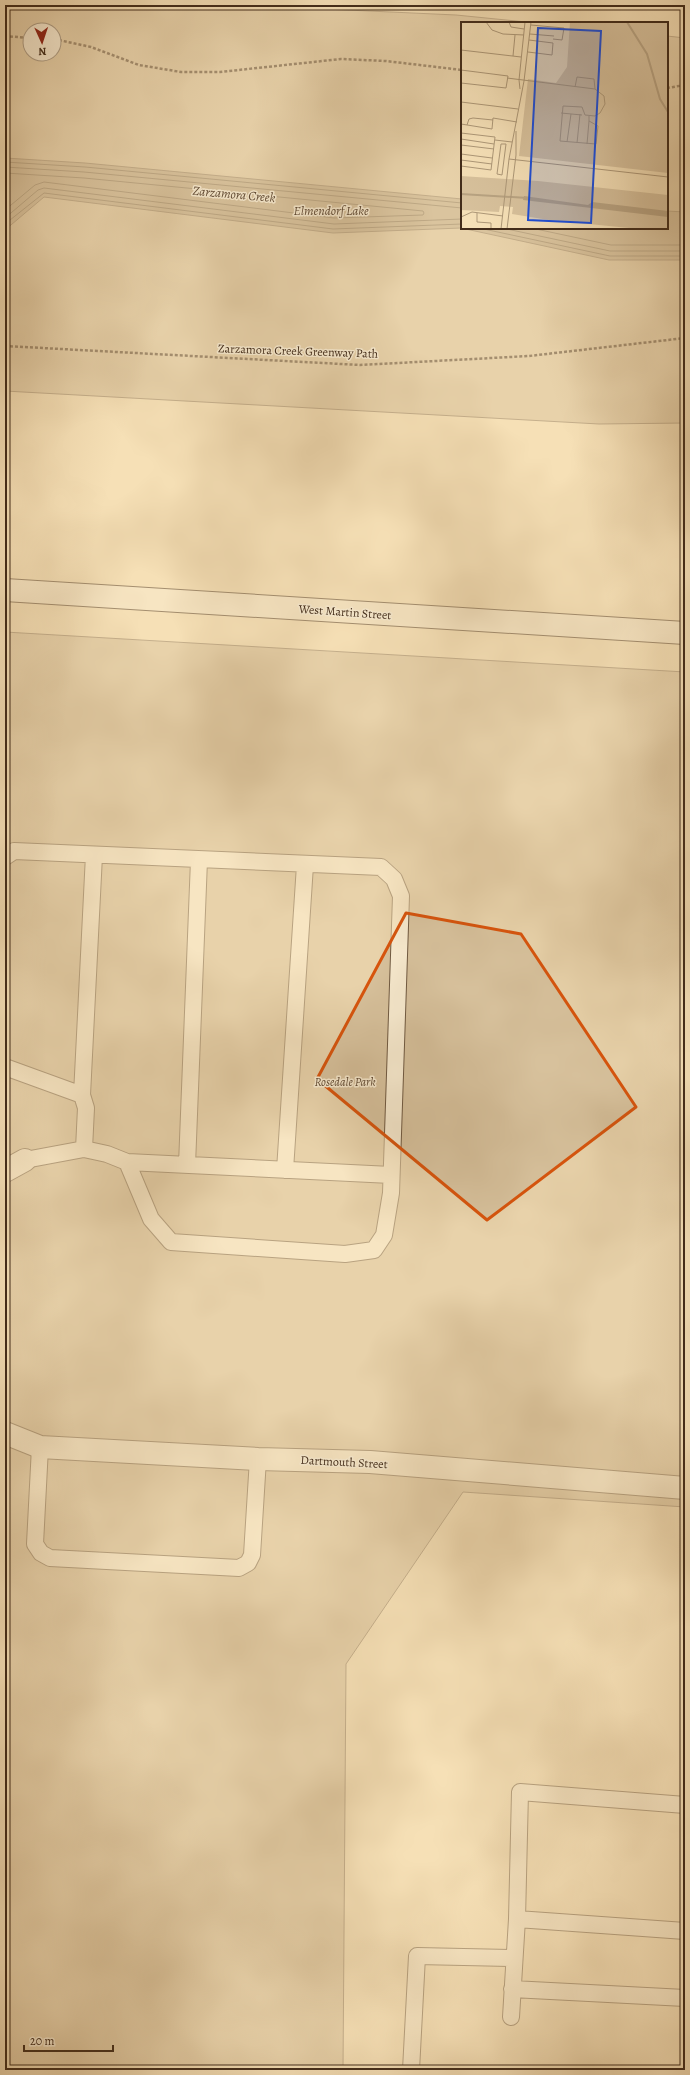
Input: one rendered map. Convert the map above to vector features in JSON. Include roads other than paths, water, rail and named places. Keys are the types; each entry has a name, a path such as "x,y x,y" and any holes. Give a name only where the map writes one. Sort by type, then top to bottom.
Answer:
{"street":[{"name":"West Martin Street","path":"5,590 685,633"},
{"path":"5,1171 25,1160"},
{"name":"Dartmouth Street","path":"5,1433 40,1447 258,1459 370,1462 685,1488"}],"lane":[{"path":"5,856 14,851 381,868 394,879 401,896 391,1175 384,1235 374,1250 345,1254 171,1242 151,1219 127,1162"},
{"path":"84,1148 86,1108 82,1095 94,855"},
{"path":"186,1165 199,860"},
{"path":"285,1170 305,865"},
{"path":"5,1067 82,1095"},
{"path":"25,1160 84,1148 107,1154 127,1162 391,1175"},
{"path":"40,1447 35,1544 41,1554 50,1558 239,1568 248,1563 252,1555 258,1459"},
{"path":"511,2017 517,1919 520,1792 685,1805"},
{"path":"517,1919 685,1931"},
{"path":"411,2070 417,1956 514,1958"},
{"path":"512,1990 685,1998"}],"water":[{"name":"Elmendorf Lake","path":"5,158 85,163 461,199 461,228 333,233 44,197 5,230"},
{"name":"Elmendorf Lake","path":"668,211 685,212 685,260 609,260 466,229 668,229"}],"water label":[{"name":"Zarzamora Creek","path":"234,194"}],"park label":[{"name":"Rosedale Park","path":"345,1082"}]}
